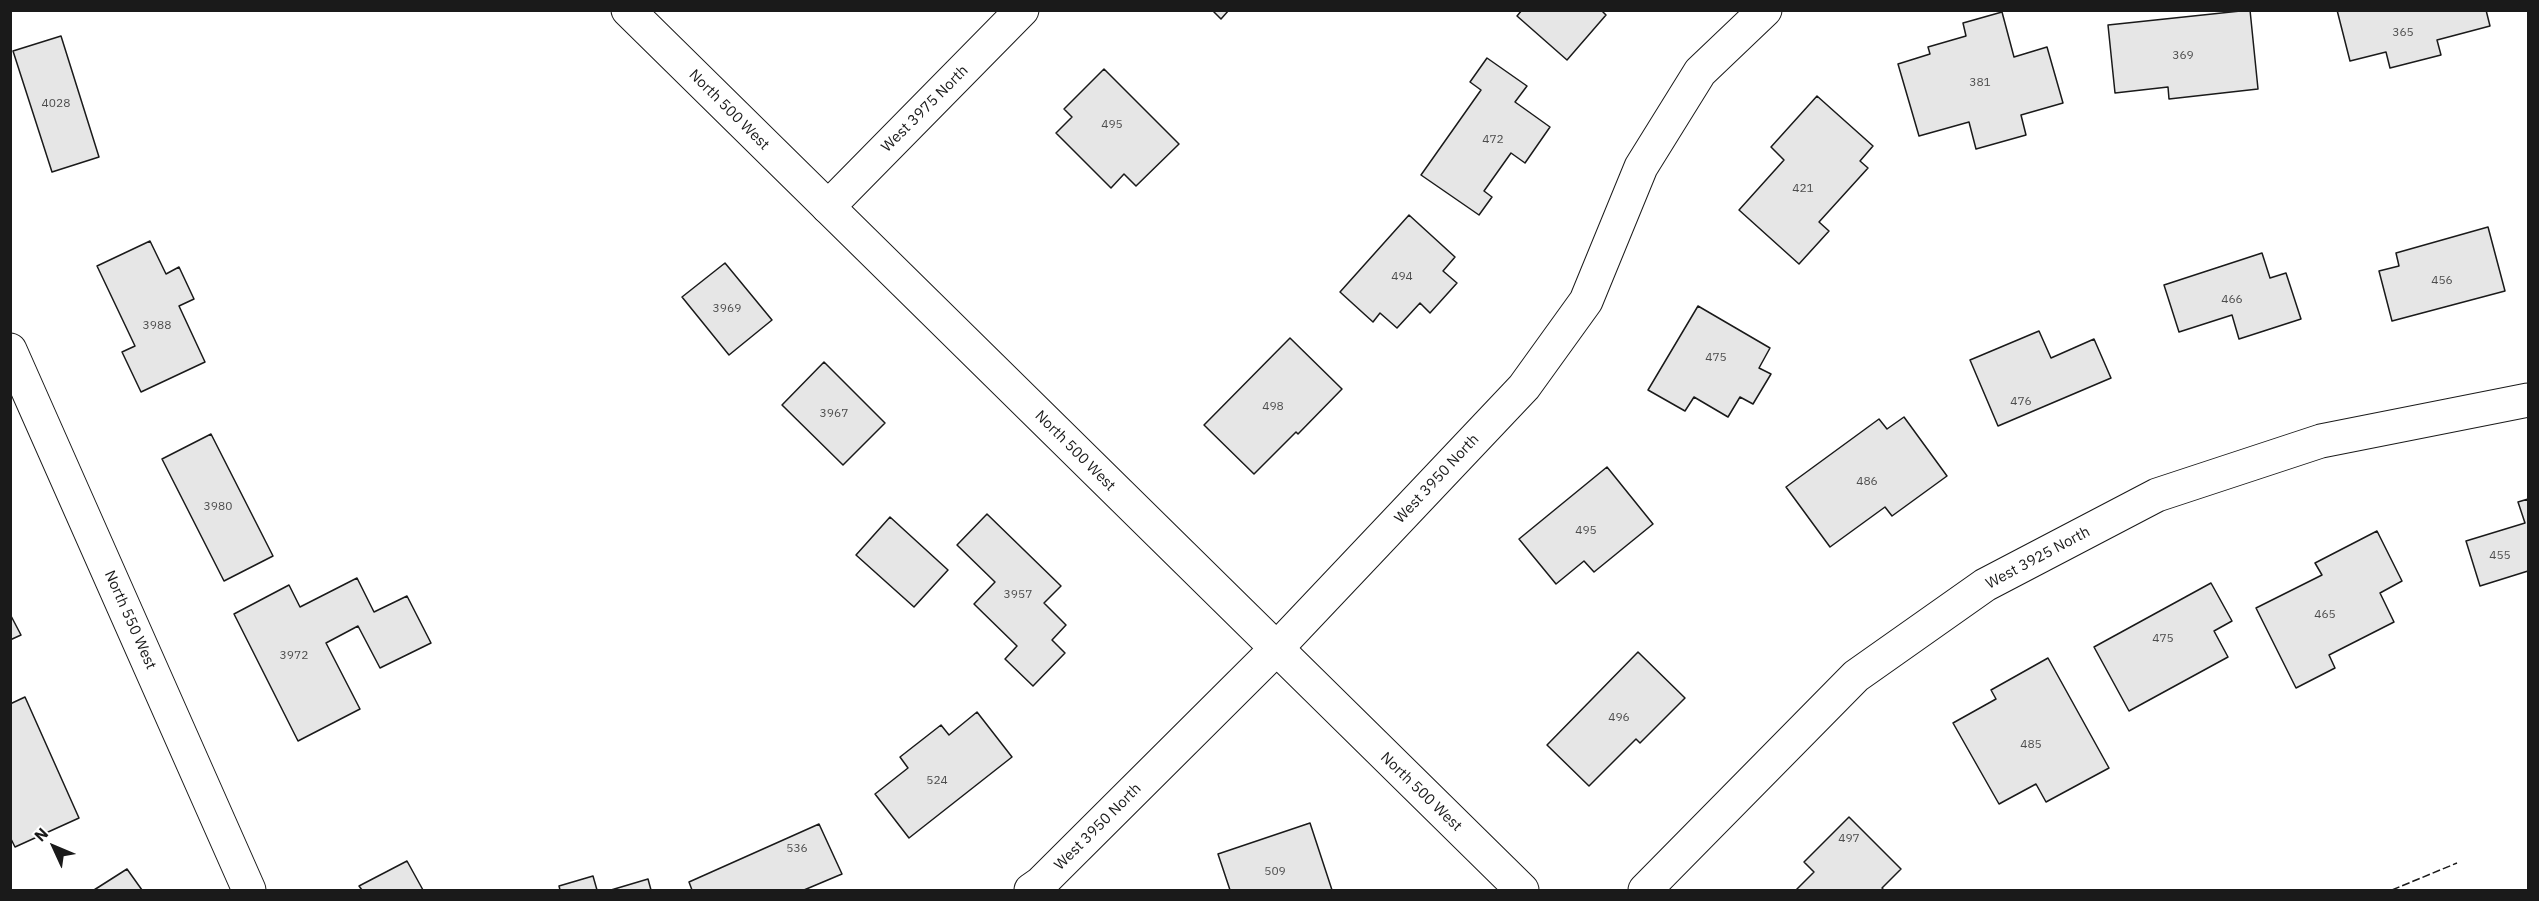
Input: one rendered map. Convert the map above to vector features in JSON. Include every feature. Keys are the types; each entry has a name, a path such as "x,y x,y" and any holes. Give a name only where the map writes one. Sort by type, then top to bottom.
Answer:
{"street":[{"name":"North 500 West","path":"628,10 1522,891"},
{"name":"West 3975 North","path":"828,207 1022,10"},
{"name":"West 3950 North","path":"1031,891 1058,867 1276,649 1524,387 1586,301 1641,167 1700,72 1765,10"},
{"name":"North 550 West","path":"10,350 249,891"},
{"name":"West 3925 North","path":"1645,891 1856,676 1985,585 2157,495 2322,441 2529,400"}],"building":[{"path":"1212,10 1229,10 1221,19"},
{"path":"1522,10 1601,10 1606,15 1567,60 1517,16"},
{"path":"2250,10 2258,89 2169,99 2168,87 2115,93 2108,25"},
{"path":"2337,10 2486,10 2490,26 2437,40 2441,55 2390,68 2386,52 2350,61"},
{"path":"2002,12 2014,57 2047,47 2063,103 2021,115 2026,135 1976,149 1969,122 1919,136 1898,64 1930,54 1928,47 1966,36 1963,23"},
{"path":"61,36 99,157 52,172 13,51"},
{"path":"1487,58 1527,86 1515,102 1550,127 1525,163 1511,153 1484,191 1492,197 1479,215 1421,175 1481,90 1470,82"},
{"path":"1104,69 1179,144 1136,186 1124,174 1111,188 1056,133 1072,117 1064,109"},
{"path":"1817,96 1873,146 1860,161 1868,168 1819,222 1829,231 1799,264 1739,210 1784,160 1771,147"},
{"path":"1409,215 1455,257 1443,271 1457,283 1430,313 1420,303 1397,328 1380,313 1373,322 1340,292"},
{"path":"2488,227 2505,291 2392,321 2379,271 2399,266 2396,253"},
{"path":"150,241 166,274 179,267 194,299 179,306 205,362 141,392 122,352 135,346 97,266"},
{"path":"2262,253 2270,278 2286,273 2301,319 2239,339 2232,315 2179,332 2164,285"},
{"path":"725,263 772,320 729,355 682,297"},
{"path":"1698,306 1770,348 1759,368 1771,374 1753,404 1740,397 1728,417 1694,397 1685,411 1648,390"},
{"path":"2039,331 2051,358 2094,339 2111,378 1998,426 1970,360"},
{"path":"1290,338 1342,389 1254,474 1204,425"},
{"path":"824,362 885,423 843,465 782,405"},
{"path":"1904,417 1947,476 1892,516 1885,507 1830,547 1786,487 1879,419 1887,429"},
{"path":"211,434 273,556 224,581 162,459"},
{"path":"1607,467 1653,524 1594,572 1584,561 1556,584 1519,539"},
{"path":"2528,499 2528,571 2480,586 2466,541 2525,523 2518,502"},
{"path":"987,514 1061,586 1044,603 1066,625 1052,640 1065,653 1033,686 1005,659 1017,646 974,604 995,582 957,545"},
{"path":"890,517 948,570 914,607 856,555"},
{"path":"2377,531 2402,581 2380,593 2394,622 2329,655 2335,668 2296,688 2256,608 2322,575 2315,563"},
{"path":"357,578 374,612 407,596 431,643 380,668 358,626 326,643 360,709 298,741 234,614 289,585 300,607"},
{"path":"2211,583 2232,621 2214,631 2228,657 2129,711 2094,647"},
{"path":"10,614 21,635 10,640"},
{"path":"1638,652 1685,698 1640,743 1636,739 1589,786 1547,745"},
{"path":"2048,658 2109,768 2046,802 2036,784 1999,804 1953,723 1996,699 1991,690"},
{"path":"25,697 79,818 15,847 10,837 10,704"},
{"path":"977,712 1012,757 909,838 875,794 908,768 900,757 941,725 949,735"},
{"path":"1849,817 1901,869 1882,888 1884,890 1796,890 1814,872 1804,862"},
{"path":"1310,823 1332,890 1230,890 1218,854"},
{"path":"819,824 842,874 804,890 692,890 689,882"},
{"path":"407,861 423,890 362,890 359,886"},
{"path":"127,869 142,890 94,890"},
{"path":"593,876 597,890 560,890 559,886"},
{"path":"648,879 651,890 611,890"}],"fence":[{"path":"2392,890 2457,863"}]}
